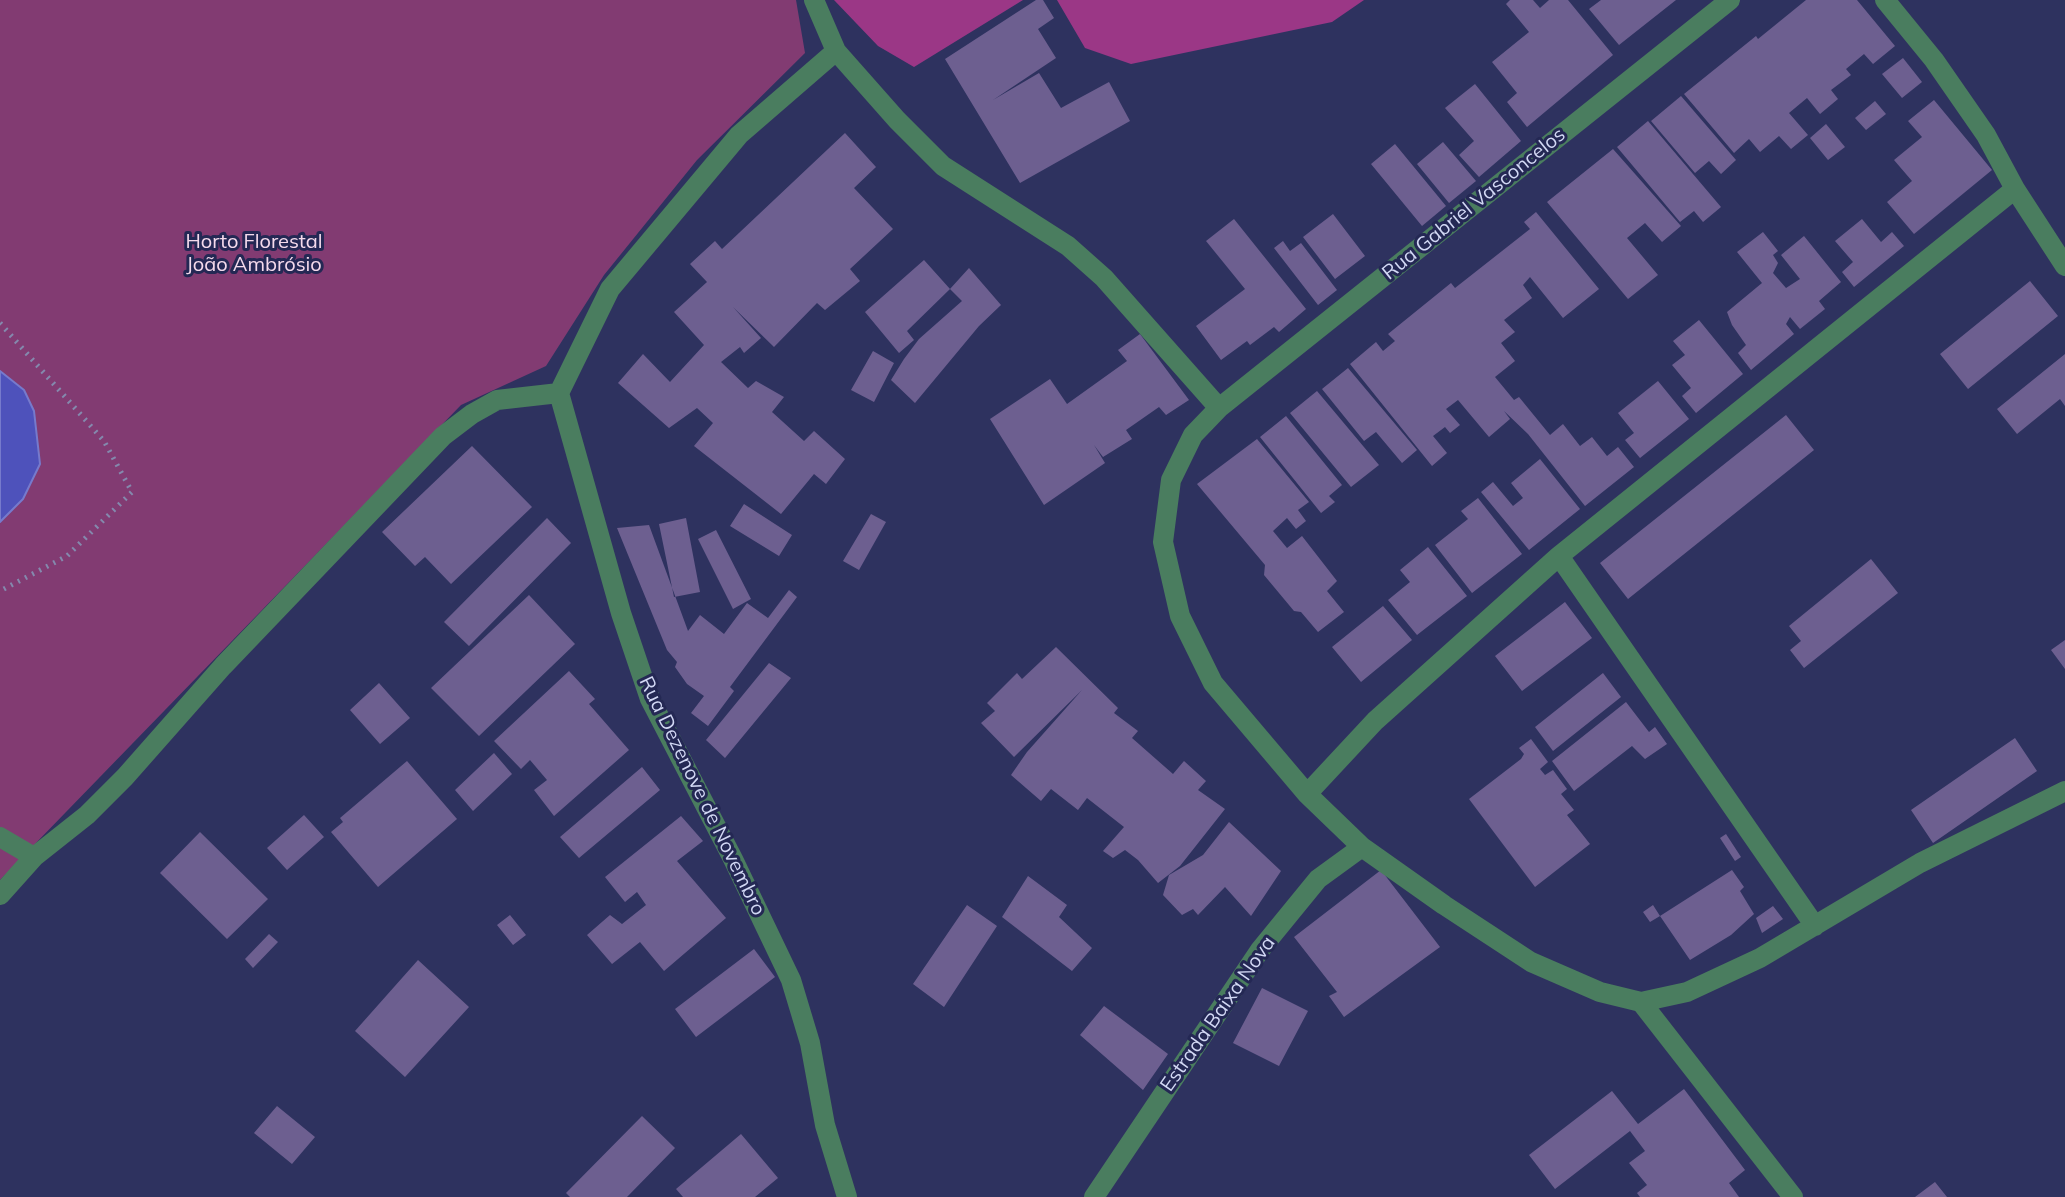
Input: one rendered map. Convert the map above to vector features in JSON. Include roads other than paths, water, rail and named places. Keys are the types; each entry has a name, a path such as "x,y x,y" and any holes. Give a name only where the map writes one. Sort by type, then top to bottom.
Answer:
{"street":[{"path":"814,0 836,51 897,120 943,166 1068,246 1104,278 1219,408"},
{"name":"Rua Gabriel Vasconcelos","path":"1641,1002 1600,992 1531,962 1362,847 1307,794 1213,683 1180,616 1163,542 1171,480 1193,435 1219,408 1730,0"},
{"path":"1885,0 1934,60 1986,135 2015,189 2065,266"},
{"path":"0,895 34,857 87,815 125,777 223,666 443,436 497,400 559,393 610,289 739,135 836,51"},
{"path":"1307,794 1375,721 1559,556 2015,189"},
{"name":"Rua Dezenove de Novembro","path":"559,393 621,613 650,699 733,859 791,980 810,1043 825,1125 847,1197"},
{"path":"1559,556 1815,926"},
{"path":"1793,1197 1641,1002 1687,992 1760,958 1920,863 2065,791"},
{"path":"0,837 34,857"},
{"name":"Estrada Baixa Nova","path":"1094,1197 1260,950 1318,879 1362,847"}],"park label":[{"name":"Horto Florestal João Ambrósio","path":"254,254"}]}
